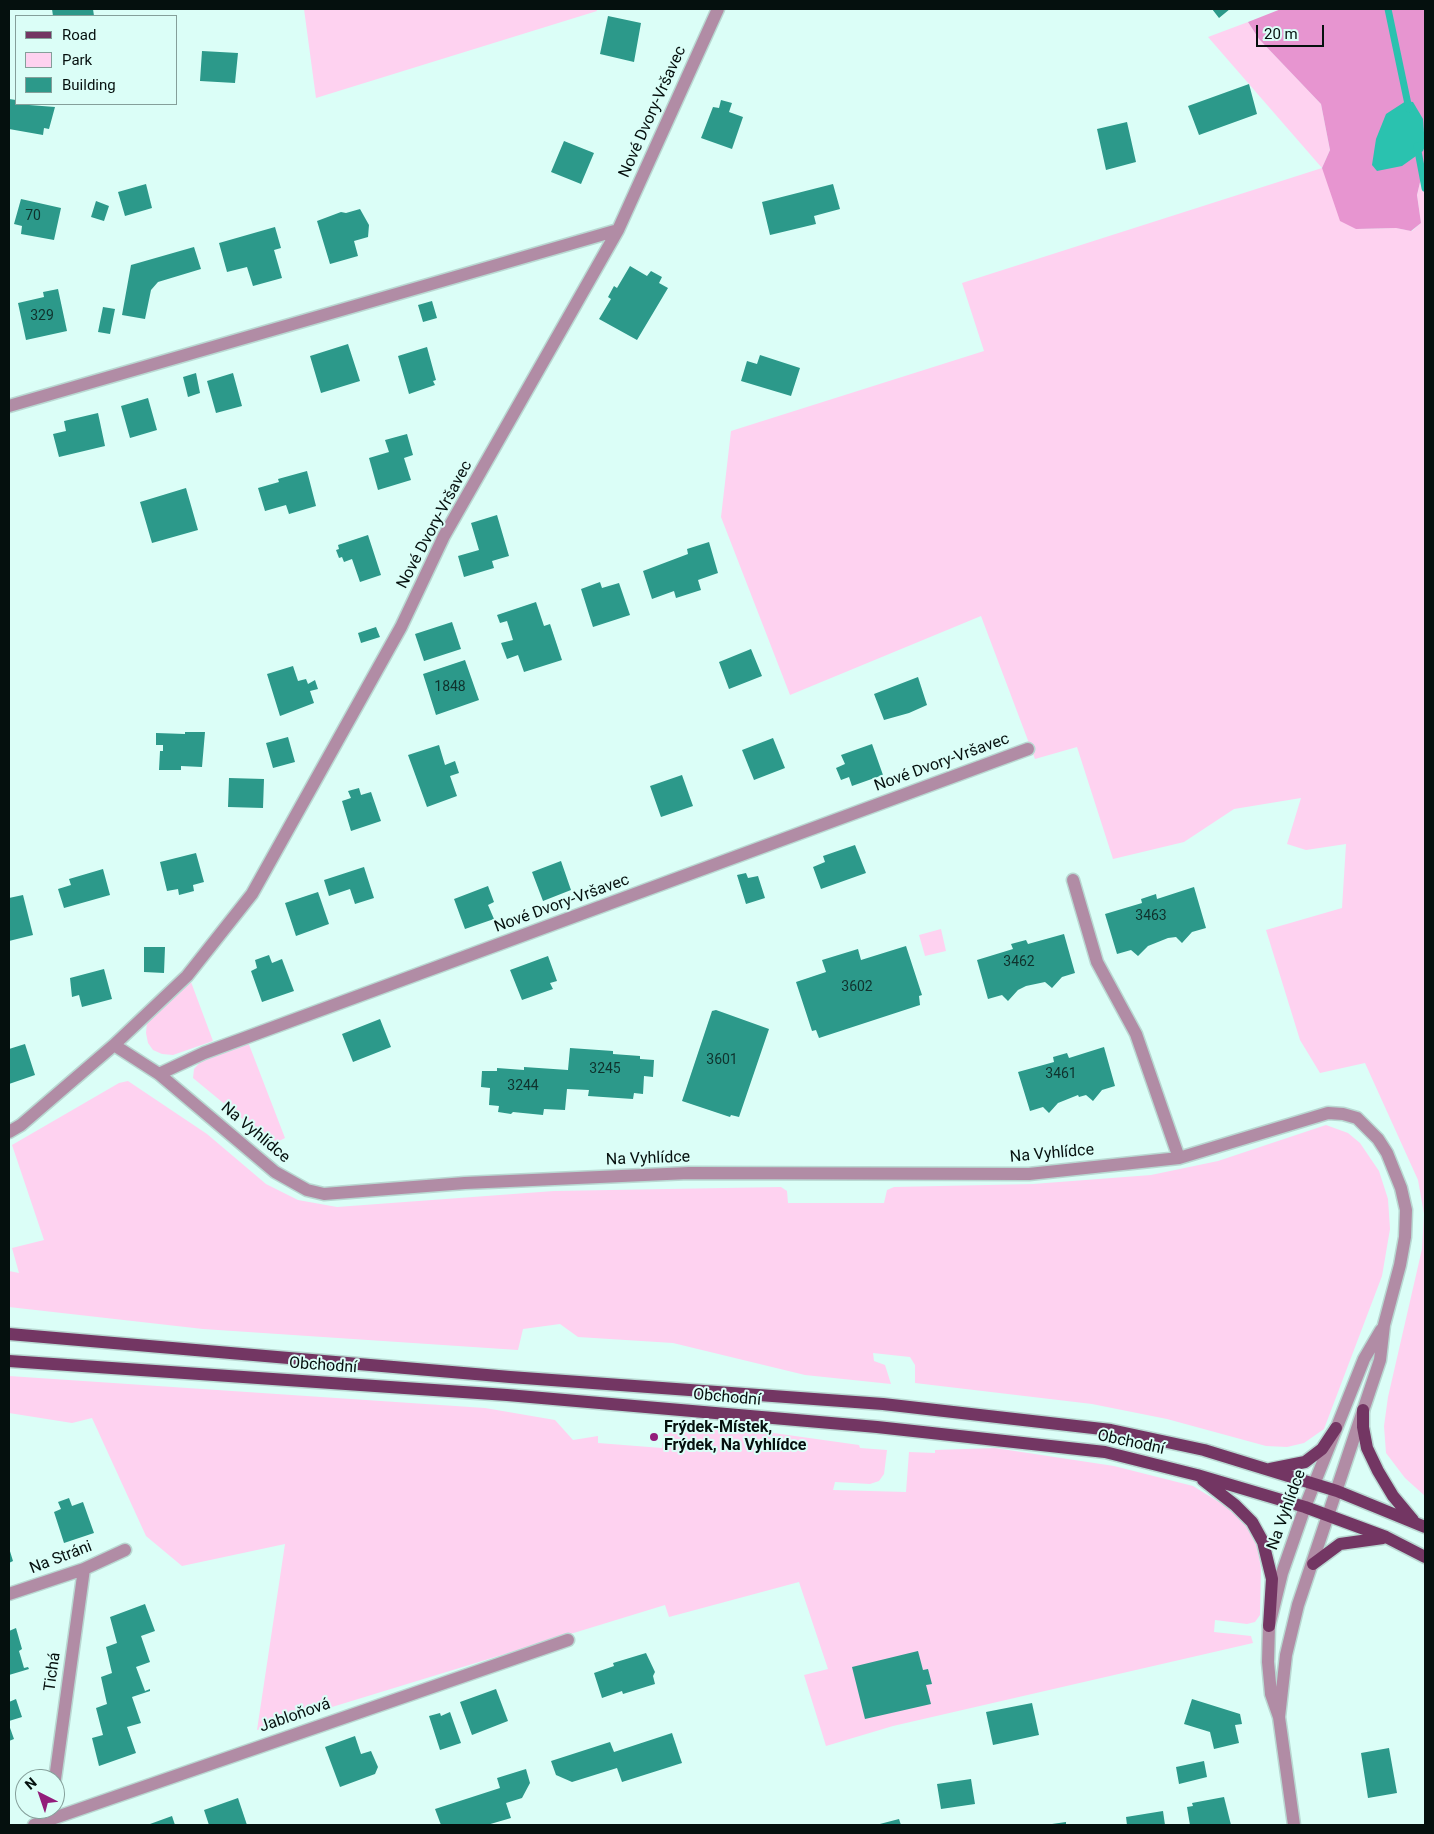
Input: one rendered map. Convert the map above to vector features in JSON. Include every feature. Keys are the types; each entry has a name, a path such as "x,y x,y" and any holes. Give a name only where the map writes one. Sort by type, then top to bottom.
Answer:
{"main road":[{"name":"Obchodní","path":"9,1334 510,1377 883,1404 1111,1430 1204,1450 1337,1491 1420,1524"},
{"name":"Obchodní","path":"9,1361 517,1396 877,1427 1105,1452 1197,1475 1330,1515 1386,1537 1425,1557"},
{"path":"1363,1410 1367,1448 1378,1471 1393,1496 1420,1524"},
{"path":"1267,1470 1305,1462 1322,1450 1336,1428"},
{"path":"1197,1475 1247,1516 1263,1542 1272,1579 1269,1626"},
{"path":"1313,1564 1340,1544 1386,1537"}],"street":[{"name":"Nové Dvory-Vršavec","path":"9,1132 21,1125 114,1045 187,976 252,894 401,627 444,536 618,230 718,9"},
{"path":"9,406 618,230"},
{"name":"Nové Dvory-Vršavec","path":"159,1074 213,1049 1028,749"},
{"path":"1073,880 1097,962 1136,1034 1179,1158"},
{"path":"114,1045 159,1074"},
{"name":"Na Vyhlídce","path":"159,1074 275,1172 307,1190 324,1194 465,1183 689,1172 931,1176 1029,1174 1179,1158 1328,1113 1343,1114 1357,1118 1368,1127 1387,1152 1401,1188 1406,1210 1405,1237 1400,1265 1384,1325 1380,1360 1330,1515 1298,1605 1286,1655 1279,1717"},
{"name":"Na Vyhlídce","path":"1294,1825 1279,1717 1271,1694 1268,1662 1269,1626 1282,1573 1305,1507 1364,1359 1384,1325"},
{"name":"Na Stráni","path":"9,1594 84,1569 124,1550"},
{"name":"Tichá","path":"56,1769 84,1569"},
{"name":"Jabloňová","path":"65,1813 568,1640"},
{"name":"Jabloňová","path":"34,1825 47,1819"}],"green space":[{"path":"304,9 596,9 597,11 316,98"},
{"path":"1248,22 1259,39 1321,104 1330,150 1322,168 1208,37"},
{"path":"1425,161 1425,1496 1405,1478 1386,1453 1384,1426 1388,1397 1422,1249 1424,1214 1418,1180 1365,1063 1320,1073 1300,1040 1266,930 1342,908 1346,844 1306,850 1287,844 1301,798 1234,809 1184,842 1113,859 1077,747 1035,759 981,616 790,695 721,517 731,431 984,351 962,283 1322,168 1356,229 1396,228 1412,231 1421,223 1417,195"},
{"path":"941,929 946,951 925,956 919,935"},
{"path":"191,982 213,1041 173,1055 162,1054 153,1050 148,1043 146,1033 147,1022"},
{"path":"248,1042 285,1138 273,1144 193,1078 194,1069 203,1059"},
{"path":"128,1081 207,1134 266,1184 298,1200 337,1207 554,1191 781,1187 787,1191 788,1203 884,1203 887,1190 894,1187 1033,1184 1151,1175 1218,1161 1326,1125 1348,1133 1360,1143 1379,1171 1388,1199 1390,1229 1382,1276 1324,1429 1304,1443 1287,1447 1266,1446 1167,1419 1092,1404 915,1383 915,1365 910,1357 873,1353 874,1361 885,1365 891,1384 805,1375 673,1343 578,1337 560,1324 523,1329 518,1350 203,1329 9,1307 9,1271 19,1273 12,1248 44,1240 12,1145 119,1083"},
{"path":"9,1376 485,1408 555,1420 573,1440 598,1436 598,1443 662,1448 664,1433 738,1428 859,1445 860,1448 887,1450 884,1474 879,1481 870,1484 835,1482 833,1490 906,1492 909,1452 935,1453 935,1450 995,1448 1114,1466 1193,1486 1227,1507 1240,1518 1251,1533 1258,1549 1261,1570 1260,1615 1255,1622 1247,1624 1215,1620 1214,1632 1251,1636 1253,1643 893,1726 826,1746 804,1675 828,1669 799,1582 669,1617 665,1605 257,1730 285,1544 182,1566 146,1536 92,1418 72,1423 9,1413"}],"shaded area":[{"path":"1281,9 1425,9 1425,161 1417,195 1421,223 1411,231 1396,228 1356,229 1340,221 1322,168 1330,150 1321,104 1259,39 1248,22"},
{"path":"1406,101 1413,102 1423,119 1425,146 1423,151 1402,166 1377,171 1372,165 1376,139 1386,114"}],"building":[{"path":"52,9 93,9 94,15 53,15"},
{"path":"1212,9 1230,9 1219,18"},
{"path":"608,16 641,23 634,62 600,54"},
{"path":"202,51 238,53 235,83 200,81"},
{"path":"1249,84 1257,114 1199,135 1188,106"},
{"path":"9,99 15,100 15,105 55,107 49,129 44,128 43,135 9,129"},
{"path":"721,100 732,103 729,112 743,117 732,149 701,138 713,107 719,108"},
{"path":"1127,122 1136,162 1106,170 1097,129"},
{"path":"564,141 594,153 581,184 551,172"},
{"path":"146,184 152,208 125,216 118,192"},
{"path":"833,184 840,209 814,216 816,224 770,235 762,202"},
{"path":"21,199 61,208 54,240 21,234 22,226 14,224"},
{"path":"96,201 109,206 104,221 91,217"},
{"path":"360,209 369,225 368,237 354,241 358,256 330,264 317,221 341,212 346,213"},
{"path":"275,227 281,248 274,250 282,278 253,286 247,267 227,272 219,243"},
{"path":"194,247 201,269 158,282 151,290 145,319 122,315 131,265"},
{"path":"630,266 647,276 651,271 662,277 659,283 668,288 637,340 599,319 611,299 608,297 614,286 617,288"},
{"path":"58,289 67,331 26,340 18,303 44,297 43,292"},
{"path":"432,301 437,318 423,322 418,305"},
{"path":"103,307 115,309 110,334 98,332"},
{"path":"348,344 360,381 321,393 310,356"},
{"path":"427,347 436,380 433,381 435,385 409,394 398,356"},
{"path":"760,355 800,368 791,396 741,381 747,361 757,364"},
{"path":"196,373 200,393 188,397 183,377"},
{"path":"233,373 242,406 216,413 207,381"},
{"path":"148,398 157,430 130,438 121,406"},
{"path":"98,413 105,446 59,457 53,434 66,431 64,421"},
{"path":"407,434 413,455 404,458 411,480 378,490 369,458 389,452 385,440"},
{"path":"307,471 316,506 289,514 286,505 265,511 258,488 279,482 278,479"},
{"path":"186,488 198,530 152,543 140,502"},
{"path":"497,515 509,556 492,561 494,568 464,577 458,556 479,550 471,523"},
{"path":"368,535 381,575 360,582 352,559 344,562 342,557 339,558 336,550 339,549 338,545"},
{"path":"709,542 718,573 698,580 701,590 676,598 674,591 652,599 643,571 688,554 687,549"},
{"path":"600,582 602,588 619,583 630,615 593,627 581,589"},
{"path":"536,602 544,626 550,624 562,660 524,672 518,655 507,659 501,643 513,640 507,621 500,623 497,615"},
{"path":"452,622 461,649 424,661 415,634"},
{"path":"376,627 380,637 361,643 358,633"},
{"path":"751,649 762,676 729,689 719,662"},
{"path":"465,660 479,700 436,715 423,674"},
{"path":"293,666 298,681 306,679 308,684 315,680 318,689 310,691 314,703 280,716 267,674"},
{"path":"918,677 927,705 909,713 884,720 874,694"},
{"path":"185,732 205,732 202,767 181,766 181,770 159,770 160,751 163,751 163,745 156,745 156,733 185,734"},
{"path":"288,737 295,762 273,768 266,743"},
{"path":"773,738 785,768 754,780 742,750"},
{"path":"872,744 883,775 852,786 849,777 841,780 836,768 845,764 841,755"},
{"path":"439,745 445,765 455,761 459,773 450,776 457,796 427,807 408,755"},
{"path":"682,775 693,806 661,817 650,786"},
{"path":"229,778 264,779 263,808 228,807"},
{"path":"359,788 361,795 371,792 381,821 351,831 342,801 351,798 348,791"},
{"path":"855,845 866,873 821,889 813,867 825,862 823,856"},
{"path":"196,853 204,882 193,885 194,891 179,895 178,889 167,891 160,862"},
{"path":"561,861 571,890 543,901 532,872"},
{"path":"364,867 374,898 355,904 350,889 329,896 324,880"},
{"path":"103,869 110,895 64,908 58,889 71,885 69,879"},
{"path":"746,873 748,878 758,876 765,898 746,904 737,875"},
{"path":"488,886 494,902 488,905 494,919 465,929 454,899"},
{"path":"1194,887 1206,928 1192,932 1182,943 1176,937 1148,946 1138,956 1131,950 1117,954 1105,914 1142,903 1141,899 1156,894 1157,899"},
{"path":"318,892 329,924 296,936 285,903"},
{"path":"23,895 33,935 9,941 9,898"},
{"path":"1064,934 1075,973 1062,977 1052,988 1045,982 1026,986 1018,990 1008,1001 1002,995 988,999 977,960 1013,949 1011,944 1026,940 1028,944"},
{"path":"906,946 922,995 919,996 920,1005 819,1038 816,1030 812,1031 796,982 826,972 822,960 858,949 861,960"},
{"path":"144,947 165,947 164,973 144,972"},
{"path":"269,955 272,963 282,959 294,991 262,1002 251,971 257,968 255,960"},
{"path":"548,956 557,981 550,983 553,989 522,1000 510,970"},
{"path":"104,969 112,999 82,1007 79,995 72,997 70,978"},
{"path":"716,1010 769,1029 739,1117 731,1115 730,1117 682,1101 712,1011"},
{"path":"380,1019 391,1047 353,1062 342,1034"},
{"path":"25,1044 35,1075 9,1084 9,1049"},
{"path":"1104,1047 1115,1086 1102,1090 1093,1101 1086,1095 1079,1097 1078,1095 1058,1103 1049,1113 1043,1107 1030,1111 1018,1072 1054,1062 1053,1057 1067,1053 1069,1058"},
{"path":"570,1048 613,1051 613,1054 640,1056 640,1059 654,1060 653,1077 644,1076 643,1094 634,1093 633,1099 588,1096 589,1090 567,1089 565,1110 544,1109 543,1115 498,1112 499,1106 489,1105 490,1088 481,1087 482,1071 497,1071 497,1068 524,1070 524,1067 568,1070"},
{"path":"69,1498 72,1506 83,1502 94,1533 64,1543 54,1512 61,1509 58,1502"},
{"path":"9,1548 13,1561 9,1563"},
{"path":"145,1604 155,1631 141,1636 150,1662 136,1667 145,1691 150,1689 150,1691 132,1697 141,1723 127,1727 136,1753 99,1766 92,1738 103,1735 96,1708 107,1704 101,1677 112,1673 106,1647 117,1643 110,1617"},
{"path":"16,1628 22,1649 19,1651 24,1668 28,1667 29,1669 9,1675 9,1631"},
{"path":"918,1651 923,1670 928,1669 932,1684 926,1685 931,1704 865,1719 852,1667"},
{"path":"646,1653 655,1672 653,1676 655,1684 623,1694 622,1691 602,1698 594,1673 614,1666 613,1663"},
{"path":"496,1689 508,1721 472,1735 460,1702"},
{"path":"16,1699 22,1717 9,1721 9,1702"},
{"path":"1192,1699 1240,1714 1242,1724 1235,1725 1239,1743 1214,1749 1210,1732 1184,1724"},
{"path":"1032,1703 1039,1735 993,1745 986,1712"},
{"path":"450,1712 461,1743 440,1750 429,1716 440,1713 441,1716"},
{"path":"9,1725 14,1739 9,1741"},
{"path":"672,1733 682,1763 622,1782 617,1768 572,1782 556,1775 551,1761 610,1742 614,1752"},
{"path":"355,1736 361,1754 371,1751 378,1767 375,1774 340,1787 325,1747"},
{"path":"1389,1748 1397,1793 1368,1798 1361,1753"},
{"path":"1204,1761 1207,1777 1179,1784 1176,1767"},
{"path":"526,1769 530,1783 522,1798 506,1803 511,1818 487,1825 441,1825 435,1809 500,1788 497,1778"},
{"path":"971,1779 975,1804 941,1809 937,1784"},
{"path":"1224,1797 1231,1825 1190,1825 1187,1807 1193,1806 1192,1803"},
{"path":"238,1798 247,1825 209,1825 204,1810"},
{"path":"1163,1811 1165,1825 1127,1825 1126,1817"},
{"path":"172,1816 175,1825 150,1824"},
{"path":"899,1819 901,1825 876,1825"},
{"path":"1066,1822 1066,1825 1052,1825 1052,1824"}],"waterway":[{"path":"1388,9 1409,109"},
{"path":"1417,146 1425,188"}],"place":[{"name":"Frýdek-Místek, Frýdek, Na Vyhlídce","path":"654,1437"}]}
